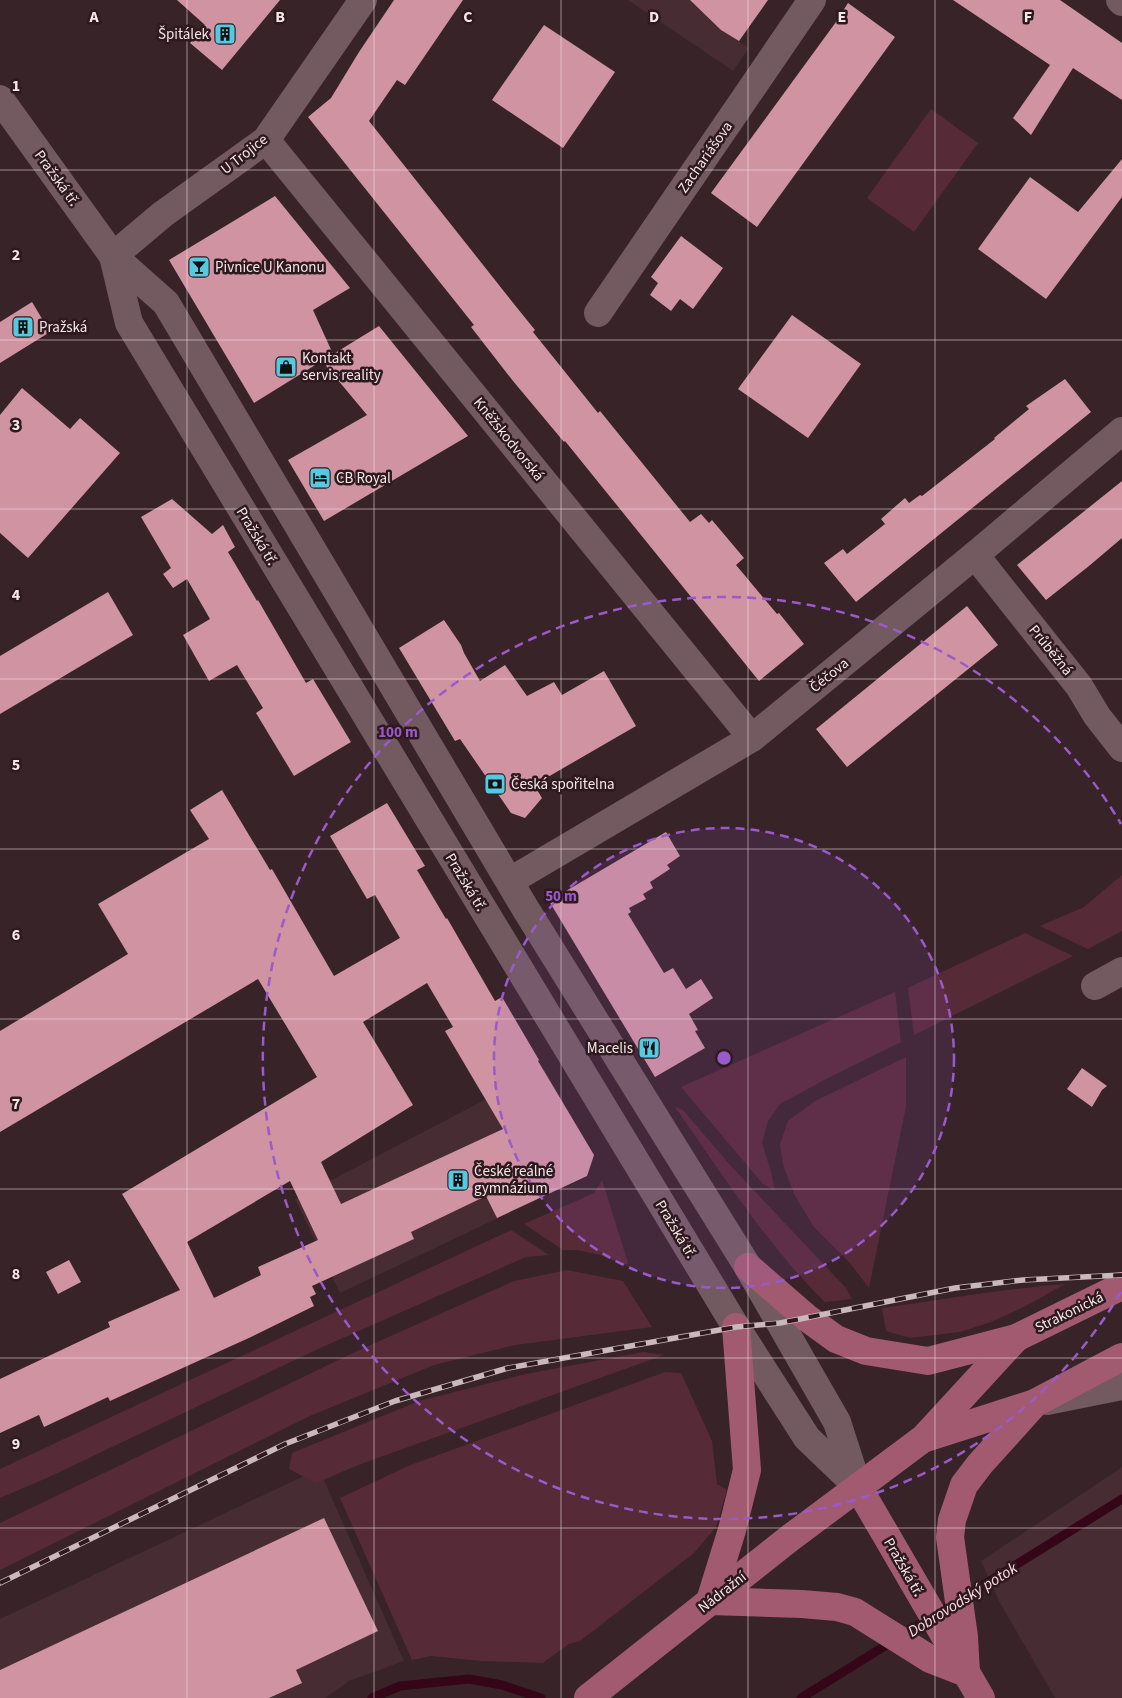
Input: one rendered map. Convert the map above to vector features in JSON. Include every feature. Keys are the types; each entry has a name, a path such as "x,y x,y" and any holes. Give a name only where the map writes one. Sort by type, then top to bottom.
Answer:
{"main road":[{"path":"748,1267 807,1318 836,1339 866,1351 928,1361 1016,1338"},
{"name":"Strakonická","path":"1016,1338 1122,1286"},
{"path":"736,1327 747,1470 732,1530 710,1601 837,1607 855,1612 878,1625 948,1647 956,1576 950,1537 952,1520 964,1485 980,1464 1035,1403"},
{"path":"858,1487 924,1438 1016,1338"},
{"path":"924,1438 1035,1403 1122,1357"},
{"name":"Pražská tř.","path":"858,1487 922,1597 948,1647 981,1698"},
{"name":"Nádražní","path":"588,1698 858,1487"}],"street":[{"name":"U Trojice","path":"113,256 163,214 266,140 362,0"},
{"name":"Zachariášova","path":"598,313 812,0"},
{"name":"Pražská tř.","path":"0,99 113,256 166,303 510,882 748,1267 837,1422 858,1487"},
{"name":"Kněžskodvorská","path":"266,140 752,738"},
{"name":"Pražská tř.","path":"113,256 129,323 736,1327 807,1438 858,1487"},
{"name":"Čéčova","path":"510,882 752,738 975,555 1122,431"},
{"name":"Průběžná","path":"975,555 1079,686 1097,716 1122,748"},
{"path":"1095,986 1122,970"},
{"path":"1035,1403 1122,1386"}],"shaded area":[{"path":"628,0 768,0 739,41 749,48 733,71"},
{"path":"931,109 978,143 914,232 867,198"},
{"path":"1122,875 1122,931 1088,949 1040,926 1084,907"},
{"path":"1025,933 1073,956 914,1035 908,988"},
{"path":"895,992 901,1042 780,1104 768,1121 762,1143 775,1191 763,1184 681,1087"},
{"path":"906,1057 906,1106 869,1288 850,1263 814,1227 795,1196 783,1165 780,1144 788,1121 815,1101"},
{"name":"České reálné gymnázium","path":"544,1069 594,1155 587,1176 340,1293 295,1199"},
{"path":"675,1107 683,1110 729,1164 846,1288 852,1299 825,1302 804,1280 746,1208"},
{"path":"602,1180 628,1263 624,1265 600,1255 577,1250 563,1250 524,1224 594,1193"},
{"path":"511,1230 549,1255 526,1257 318,1349 49,1477 0,1498 0,1469"},
{"path":"567,1270 623,1281 652,1327 515,1345 434,1365 310,1416 0,1570 0,1523 355,1352 514,1281"},
{"path":"1065,1284 1026,1306 991,1322 960,1332 910,1338 886,1331 882,1308 996,1291"},
{"path":"643,1352 664,1355 361,1464 316,1483 289,1469 292,1453 419,1401 526,1374"},
{"path":"665,1372 681,1373 712,1441 717,1484 727,1490 716,1527 694,1553 580,1641 569,1644 543,1663 482,1661 431,1656 412,1660 340,1498 408,1466"},
{"path":"1122,1467 1122,1698 1055,1698 999,1601 981,1561"},
{"path":"319,1469 404,1661 349,1681 325,1698 0,1698 0,1619"}],"building":[{"name":"Špitálek","path":"177,0 280,0 222,70 190,43 205,25"},
{"path":"394,0 463,0 405,85 397,80 369,121 535,330 533,332 598,413 600,411 690,522 701,514 709,523 712,520 744,558 736,565 804,644 759,681 565,441 513,381 471,327 474,325 308,117 331,98"},
{"path":"690,0 768,0 739,41 721,30"},
{"path":"953,0 1060,0 1122,43 1122,100 1073,68 1031,135 1013,118 1050,65"},
{"path":"848,3 895,37 757,227 711,193"},
{"path":"544,25 615,72 563,148 492,100"},
{"path":"1122,159 1122,197 1046,299 978,249 1030,177 1078,212"},
{"path":"275,196 350,288 313,310 333,354 254,403 169,260"},
{"path":"681,236 723,268 693,309 680,299 671,311 650,295 658,283 651,277"},
{"name":"Pražská","path":"32,302 50,332 0,363 0,322"},
{"path":"792,315 861,364 808,438 738,389"},
{"path":"379,326 468,436 324,521 288,460 367,415 322,361"},
{"path":"1065,379 1091,412 856,602 824,563 843,549 847,554 885,524 881,519 905,498 909,503 920,495 922,496 995,439 1029,409 1026,406"},
{"path":"22,388 70,429 80,418 120,453 28,558 0,533 0,415"},
{"path":"1122,481 1122,538 1046,600 1017,565"},
{"path":"172,499 212,534 223,525 235,547 228,552 306,683 313,679 351,742 294,776 256,713 263,708 237,665 209,681 183,635 210,619 187,579 173,588 163,574 171,568 141,517"},
{"path":"108,592 133,635 0,714 0,656"},
{"path":"967,606 998,645 847,767 816,729"},
{"path":"444,620 461,645 480,681 505,665 527,696 554,682 562,695 604,671 636,726 534,785 542,798 525,818 511,813 460,739 455,741 399,648"},
{"path":"222,790 270,870 272,869 334,976 400,938 375,895 367,899 330,836 387,803 425,866 417,870 495,1001 502,997 594,1155 587,1176 497,1218 486,1196 411,1232 414,1239 312,1286 316,1294 310,1297 314,1306 251,1337 110,1401 108,1397 44,1427 39,1415 0,1433 0,1379 110,1327 108,1322 180,1290 122,1194 317,1077 258,979 0,1132 0,1031 128,954 98,904 209,839 190,810","holes":["427,983 453,1027 445,1031 503,1129 341,1204 321,1162 413,1105 363,1022","290,1181 318,1240 258,1267 261,1275 214,1298 187,1242"]},
{"path":"666,832 680,856 667,865 670,869 650,882 653,888 643,894 646,899 629,908 631,912 628,914 664,973 673,968 686,989 701,979 713,998 689,1014 698,1030 695,1031 705,1048 655,1077 549,901"},
{"path":"1082,1068 1107,1086 1102,1090 1092,1107 1067,1089"},
{"path":"69,1260 81,1282 58,1294 46,1272"},
{"path":"324,1518 378,1631 296,1670 302,1683 269,1698 0,1698 0,1670"}],"waterway":[{"name":"Dobrovodský potok","path":"801,1698 1122,1499"},
{"name":"Dobrovodský potok","path":"372,1698 400,1686 469,1679 502,1685 541,1698"}],"railway":[{"path":"0,1583 285,1444 395,1401 508,1368 736,1327 780,1323 955,1288 1023,1280 1122,1275"}],"place":[{"name":"Špitálek","path":"225,34"},
{"name":"Pivnice U Kanonu","path":"199,267"},
{"name":"Pražská","path":"23,327"},
{"name":"Kontakt servis reality","path":"286,367"},
{"name":"CB Royal","path":"320,478"},
{"name":"Česká spořitelna","path":"495,784"},
{"name":"Macelis","path":"649,1048"},
{"name":"České reálné gymnázium","path":"458,1180"}]}
